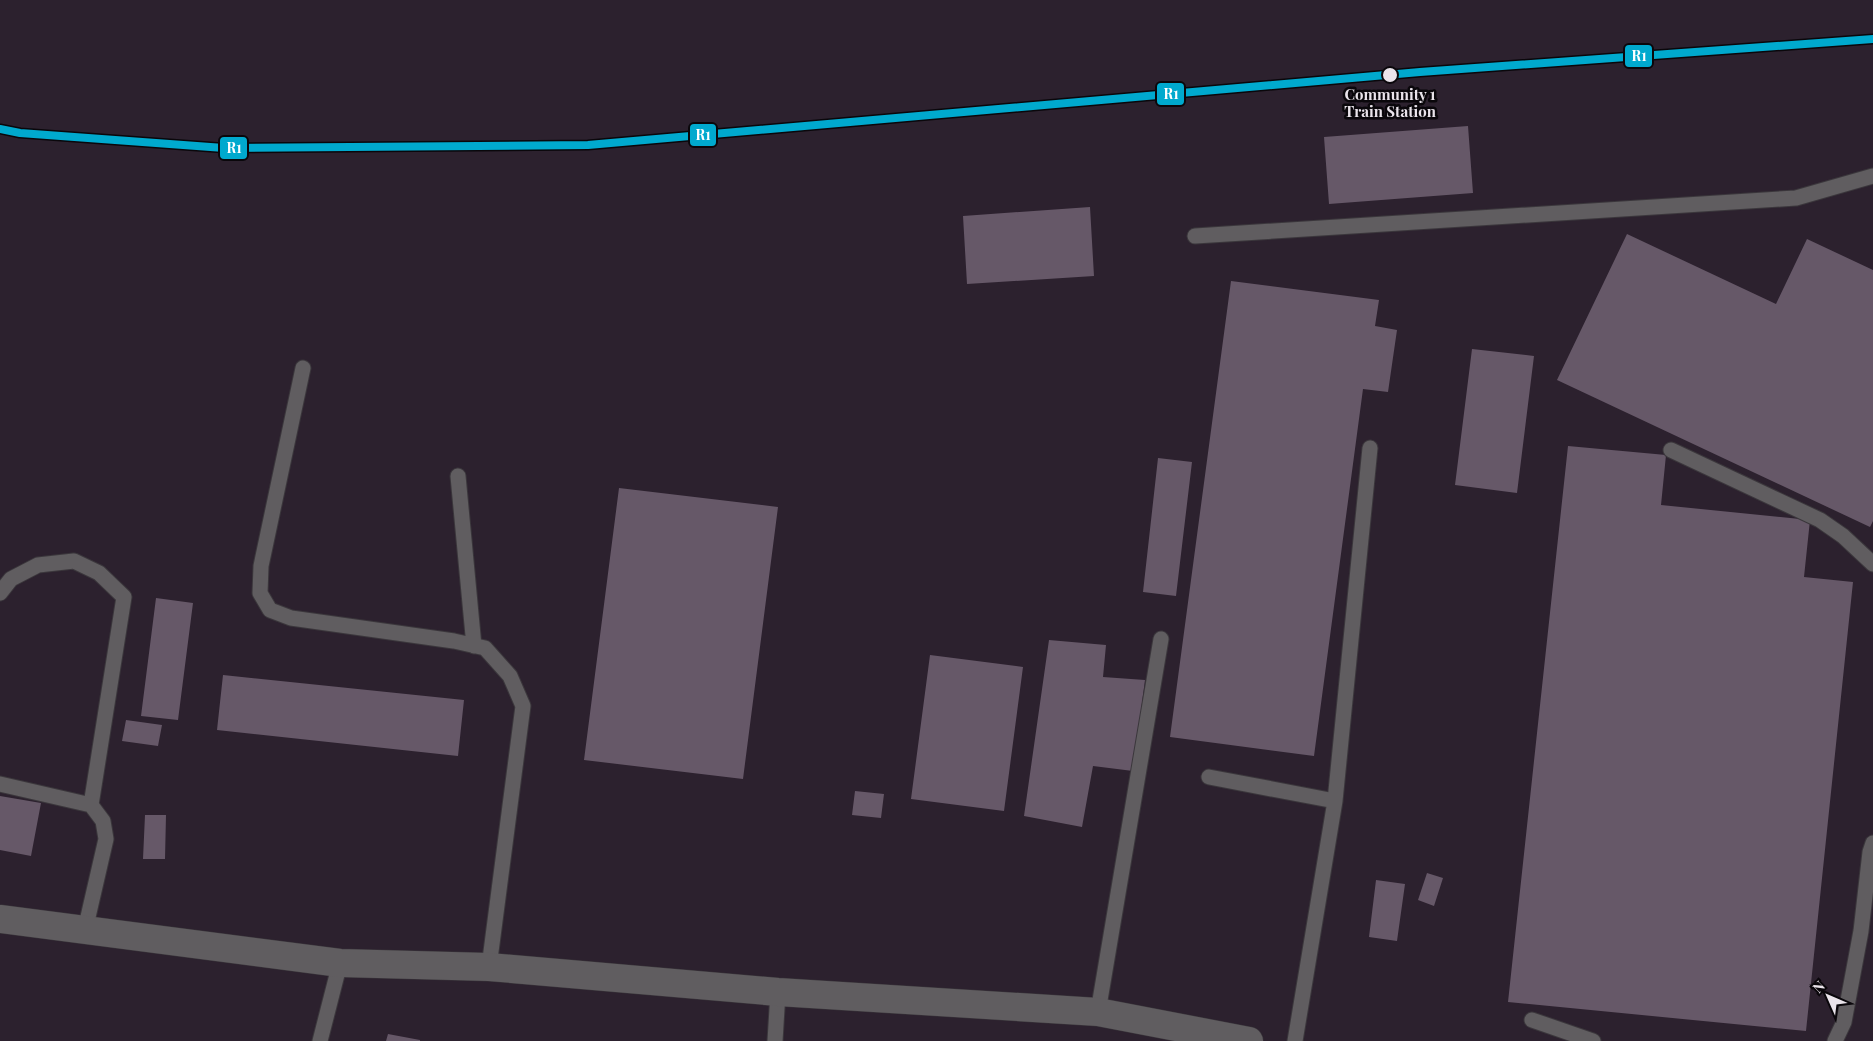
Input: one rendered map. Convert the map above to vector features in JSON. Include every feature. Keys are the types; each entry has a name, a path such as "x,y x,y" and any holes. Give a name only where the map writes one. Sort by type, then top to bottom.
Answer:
{"street":[{"path":"0,918 340,963 489,966 778,992 1098,1012 1249,1041"}],"lane":[{"path":"1195,236 1796,198 1873,176"},
{"path":"303,368 261,566 260,593 270,610 291,618 454,641 485,648 510,676 523,706 489,966"},
{"path":"1295,1041 1335,801 1370,448"},
{"path":"1671,450 1820,520 1843,536 1873,564"},
{"path":"458,476 474,646"},
{"path":"0,593 10,579 38,565 74,561 99,573 124,597 91,805"},
{"path":"1098,1012 1161,639"},
{"path":"1209,777 1335,801"},
{"path":"0,784 91,805 103,820 106,840 86,930"},
{"path":"1835,1041 1844,1022 1861,931 1870,852 1873,843"},
{"path":"320,1041 340,963"},
{"path":"775,1041 778,992"},
{"path":"1532,1020 1593,1041"}],"shaded area":[{"path":"0,0 1873,0 1873,1041 0,1041"}],"building":[{"path":"1468,126 1473,193 1329,204 1324,137"},
{"path":"1090,207 1094,276 967,284 963,216"},
{"path":"1627,234 1776,304 1807,239 1873,270 1873,521 1870,527 1557,380"},
{"path":"1231,281 1379,300 1375,326 1397,330 1388,392 1363,389 1314,756 1170,737"},
{"path":"1472,349 1534,356 1517,493 1455,485"},
{"path":"1568,446 1666,455 1661,505 1810,520 1804,577 1853,582 1806,1031 1508,1002"},
{"path":"1158,458 1192,462 1176,596 1143,592"},
{"path":"619,488 778,507 743,779 584,760"},
{"path":"156,598 193,603 178,720 141,716"},
{"path":"1049,640 1106,645 1103,677 1145,680 1133,771 1093,766 1082,827 1024,816"},
{"path":"930,655 1023,667 1004,811 911,799"},
{"path":"223,675 464,700 458,756 217,730"},
{"path":"126,720 162,725 158,746 122,741"},
{"path":"855,791 884,794 881,818 852,815"},
{"path":"0,796 41,803 31,856 0,850"},
{"path":"145,815 166,815 165,859 143,859"},
{"path":"1427,873 1443,878 1434,906 1418,900"},
{"path":"1376,880 1405,884 1397,941 1369,937"},
{"path":"388,1034 420,1040 420,1041 386,1041"}],"transit line":[{"name":"R1","path":"0,129 20,133 224,148 588,145 1420,72 1873,39"}],"place":[{"name":"Community 1 Train Station","path":"1390,75"}]}
